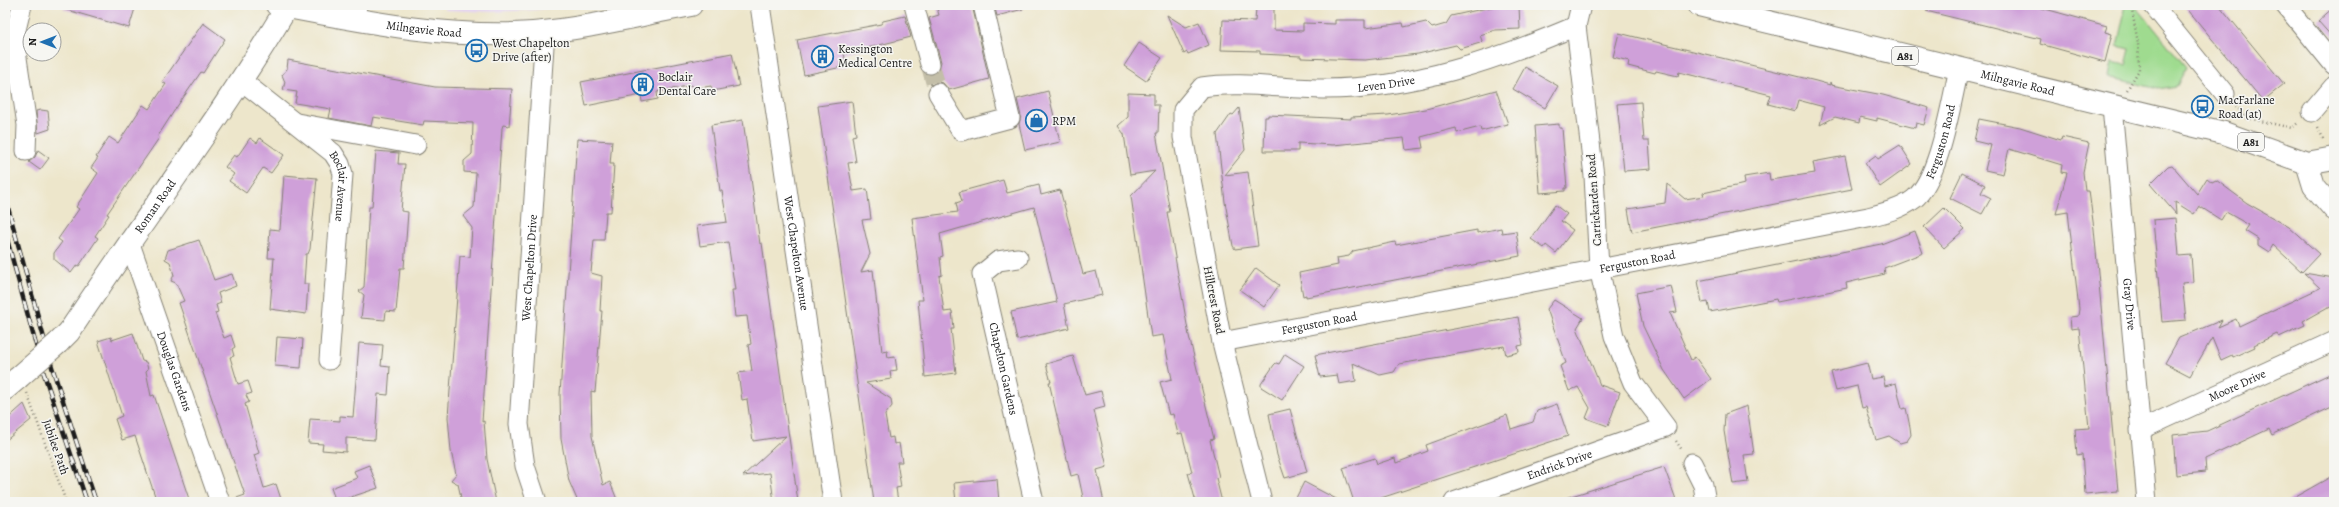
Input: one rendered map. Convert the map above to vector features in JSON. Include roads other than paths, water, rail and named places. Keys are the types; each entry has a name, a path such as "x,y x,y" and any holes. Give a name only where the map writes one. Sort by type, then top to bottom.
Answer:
{"main road":[{"name":"Milngavie Road","path":"284,6 356,12 440,32 545,31 571,28 691,5"},
{"name":"Milngavie Road","path":"1699,5 2224,133 2306,163"},
{"name":"Roman Road","path":"12,383 69,332 129,241 242,81 284,6"},
{"path":"2333,158 2306,163 2314,186 2334,209"}],"street":[{"path":"22,5 14,38 28,125 26,151"},
{"name":"West Chapelton Avenue","path":"760,5 833,502"},
{"path":"914,5 930,64"},
{"path":"938,93 961,131 1010,118 983,5"},
{"name":"Carrickarden Road","path":"1581,5 1576,26 1594,176 1599,268 1614,336 1633,383 1666,427"},
{"path":"2153,5 2226,94"},
{"path":"2285,5 2334,65"},
{"name":"Leven Drive","path":"1192,99 1202,87 1222,84 1324,89 1393,84 1465,67 1512,52 1576,26"},
{"name":"West Chapelton Drive","path":"537,502 524,466 520,424 545,31"},
{"name":"Ferguston Road","path":"1222,342 1868,217 1893,210 1909,201 1925,185 1934,168 1959,69"},
{"name":"Boclair Avenue","path":"242,81 333,153 340,164 343,174 329,360"},
{"path":"2312,112 2334,86"},
{"name":"Hillcrest Road","path":"1192,99 1184,110 1183,137 1222,342 1262,502"},
{"name":"Gray Drive","path":"2117,107 2140,430 2147,502"},
{"path":"295,123 416,144"},
{"name":"Douglas Gardens","path":"129,241 220,502"},
{"name":"Chapelton Gardens","path":"1018,258 998,261 982,274 1034,502"},
{"name":"Moore Drive","path":"2140,430 2334,342"},
{"name":"Endrick Drive","path":"1454,502 1666,427"},
{"path":"1692,463 1703,485 1706,502"}],"tunnel":[{"path":"930,64 938,93"}],"railway":[{"path":"5,197 52,367 96,502"},
{"path":"5,232 44,374 87,502"}],"place":[{"name":"West Chapelton Drive (after)","path":"476,50"},
{"name":"Kessington Medical Centre","path":"822,56"},
{"name":"Boclair Dental Care","path":"642,84"},
{"name":"MacFarlane Road (at)","path":"2203,107"},
{"name":"RPM","path":"1037,121"}]}
